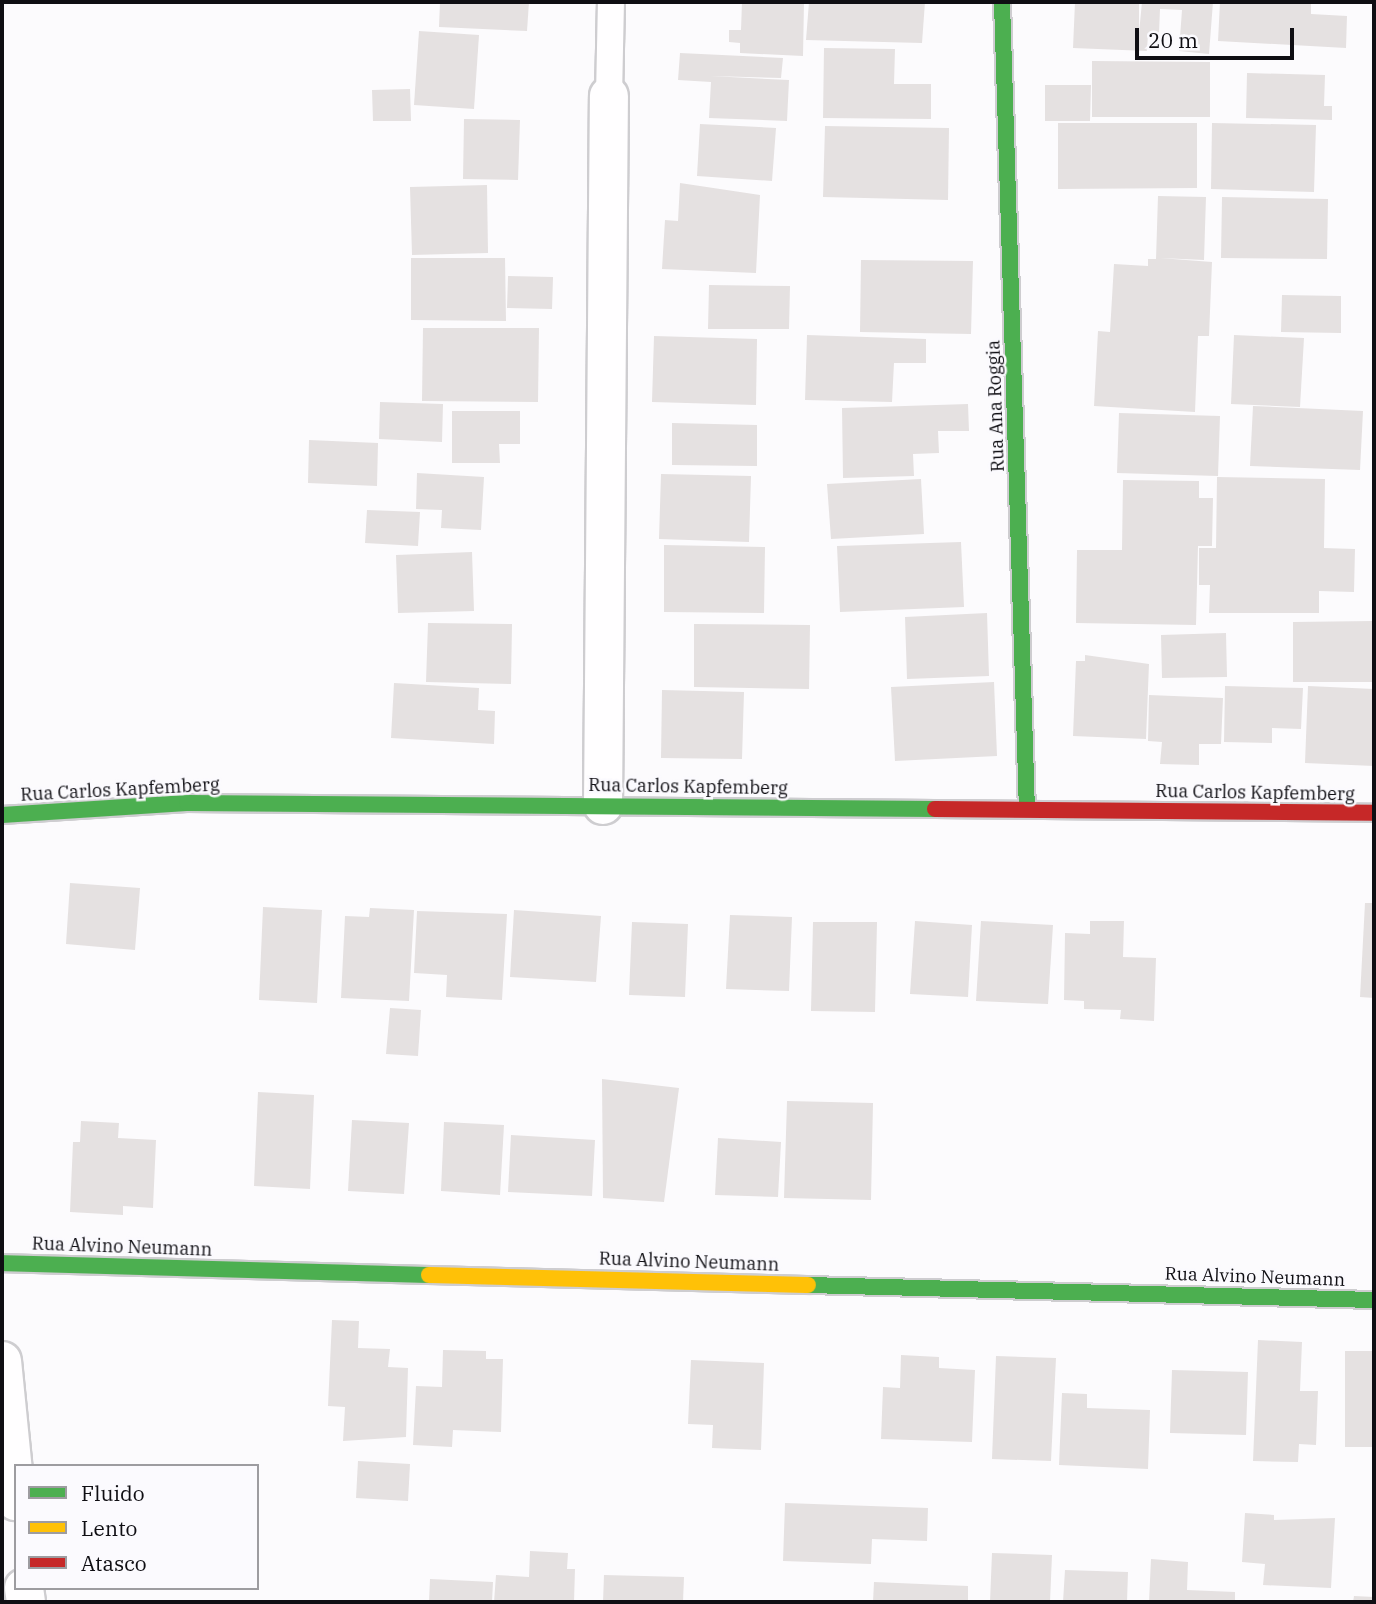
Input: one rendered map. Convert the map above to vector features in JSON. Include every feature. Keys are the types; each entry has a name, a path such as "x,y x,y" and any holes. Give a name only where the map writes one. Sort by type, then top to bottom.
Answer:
{"street":[{"name":"Rua Ana Roggia","path":"1002,2 1027,809"},
{"path":"603,805 609,96"},
{"name":"Rua Carlos Kapfemberg","path":"2,816 187,803 1374,813"},
{"name":"Rua Alvino Neumann","path":"2,1263 1374,1300"},
{"path":"2,1361 14,1481"}],"lane":[{"path":"609,96 611,2"}],"building":[{"path":"440,2 529,2 527,31 439,27"},
{"path":"742,2 804,2 803,56 740,53 740,43 729,42 729,30 741,30"},
{"path":"809,2 925,2 922,43 806,40"},
{"path":"1075,2 1139,2 1139,33 1142,2 1213,2 1209,54 1179,51 1182,10 1160,9 1159,33 1148,33 1147,51 1073,48"},
{"path":"1220,2 1311,2 1311,14 1347,16 1346,48 1218,41"},
{"path":"419,31 479,35 474,109 414,105"},
{"path":"824,48 895,49 894,84 931,84 931,119 823,118"},
{"path":"680,53 783,58 781,78 710,76 789,80 787,121 709,118 711,82 678,80"},
{"path":"1092,61 1210,62 1210,117 1092,117"},
{"path":"1247,73 1325,75 1324,106 1332,106 1332,120 1246,118"},
{"path":"1045,85 1091,85 1090,121 1045,121"},
{"path":"410,89 411,121 373,121 372,90"},
{"path":"464,119 520,120 518,180 463,179"},
{"path":"1058,123 1197,123 1197,188 1058,189"},
{"path":"1212,123 1316,125 1314,192 1211,189"},
{"path":"700,124 776,128 772,181 697,176"},
{"path":"825,126 949,128 948,200 823,197"},
{"path":"680,183 760,195 756,273 662,269 665,220 678,221"},
{"path":"487,185 488,253 412,255 410,187"},
{"path":"1158,196 1206,197 1204,260 1160,258 1212,262 1209,336 1198,336 1195,412 1094,406 1098,331 1110,332 1114,264 1148,266 1148,259 1156,259"},
{"path":"1222,197 1328,199 1327,259 1221,258"},
{"path":"411,258 505,258 506,321 411,320"},
{"path":"861,260 973,261 971,334 860,332"},
{"path":"508,276 553,277 552,309 507,308"},
{"path":"709,285 790,286 789,329 708,329"},
{"path":"1282,295 1341,296 1341,333 1281,332"},
{"path":"423,328 539,328 538,402 422,401"},
{"path":"807,335 926,339 926,363 894,363 892,402 805,400"},
{"path":"1234,335 1304,338 1300,407 1231,404"},
{"path":"654,336 757,339 756,405 652,402"},
{"path":"380,402 443,404 442,442 379,439"},
{"path":"968,404 969,431 938,431 939,453 913,454 914,476 843,478 842,408"},
{"path":"1253,406 1363,411 1360,470 1250,466"},
{"path":"452,411 520,411 520,444 499,444 500,463 452,463"},
{"path":"1119,413 1220,416 1218,476 1117,473"},
{"path":"672,423 757,425 757,466 672,465"},
{"path":"309,440 378,443 377,486 308,483"},
{"path":"417,473 484,477 481,530 441,528 442,510 416,509"},
{"path":"661,474 751,476 749,542 659,539"},
{"path":"1217,477 1325,479 1324,548 1355,549 1354,592 1319,591 1319,613 1209,613 1210,585 1199,585 1199,548 1216,548"},
{"path":"921,479 924,534 831,539 827,484"},
{"path":"1123,480 1199,481 1199,498 1213,498 1212,546 1198,546 1196,625 1076,623 1077,550 1122,550"},
{"path":"367,510 420,512 418,546 365,543"},
{"path":"961,542 964,607 840,612 837,546"},
{"path":"664,545 765,547 764,613 664,612"},
{"path":"472,552 474,611 398,613 396,555"},
{"path":"987,613 989,676 907,679 905,617"},
{"path":"1372,621 1372,682 1293,682 1293,622"},
{"path":"428,623 512,624 511,684 426,682"},
{"path":"694,624 810,625 809,689 694,687"},
{"path":"1226,633 1227,677 1162,678 1161,635"},
{"path":"1085,655 1149,664 1146,739 1073,736 1076,661 1085,661"},
{"path":"994,682 997,756 895,761 891,687"},
{"path":"394,683 479,688 478,710 495,711 494,744 391,738"},
{"path":"1225,686 1303,688 1301,729 1272,728 1272,743 1224,742"},
{"path":"1308,686 1374,689 1374,766 1305,763"},
{"path":"662,690 744,692 742,759 661,758"},
{"path":"1149,695 1223,698 1221,744 1199,744 1199,765 1160,764 1162,742 1148,741"},
{"path":"70,883 140,888 135,950 66,944"},
{"path":"1365,903 1374,903 1374,998 1360,997"},
{"path":"263,907 322,910 317,1003 259,1000"},
{"path":"370,908 414,910 409,1001 341,998 345,916 369,917"},
{"path":"514,910 601,916 596,982 510,977"},
{"path":"417,911 507,914 502,1000 446,997 447,975 414,973"},
{"path":"730,915 792,917 789,991 726,989"},
{"path":"915,921 972,925 968,997 910,994"},
{"path":"981,921 1053,925 1048,1004 976,1001"},
{"path":"1090,921 1124,921 1123,957 1156,958 1154,1021 1120,1019 1121,1010 1084,1009 1084,1001 1064,1000 1065,933 1090,934"},
{"path":"632,922 688,924 685,997 629,995"},
{"path":"813,922 877,922 875,1012 811,1011"},
{"path":"390,1008 421,1010 418,1056 386,1054"},
{"path":"602,1079 679,1088 664,1202 603,1198"},
{"path":"258,1092 314,1095 310,1189 254,1186"},
{"path":"787,1101 873,1103 871,1200 784,1198"},
{"path":"352,1120 409,1123 404,1194 348,1191"},
{"path":"81,1121 119,1123 118,1138 156,1140 153,1208 123,1206 123,1215 70,1212 73,1142 80,1142"},
{"path":"444,1122 504,1125 500,1195 441,1191"},
{"path":"511,1135 595,1140 592,1196 508,1192"},
{"path":"718,1138 781,1142 778,1197 715,1195"},
{"path":"332,1320 359,1321 358,1348 390,1349 388,1367 408,1368 406,1437 343,1441 345,1407 328,1406"},
{"path":"1258,1340 1302,1342 1300,1391 1318,1391 1316,1445 1299,1444 1298,1462 1253,1461"},
{"path":"443,1350 486,1351 486,1359 503,1359 501,1432 453,1430 452,1447 413,1445 416,1386 442,1387"},
{"path":"1345,1351 1374,1351 1374,1468 1372,1447 1345,1447"},
{"path":"901,1355 939,1357 939,1368 975,1370 972,1442 881,1439 883,1387 900,1388"},
{"path":"996,1356 1056,1358 1051,1461 992,1459"},
{"path":"691,1360 764,1363 761,1450 712,1448 713,1425 688,1424"},
{"path":"1172,1370 1248,1372 1246,1435 1170,1433"},
{"path":"1062,1393 1087,1394 1087,1408 1150,1410 1148,1469 1059,1465"},
{"path":"358,1461 410,1464 408,1501 356,1498"},
{"path":"785,1503 928,1508 927,1541 872,1539 871,1564 783,1561"},
{"path":"1245,1513 1274,1515 1274,1520 1335,1518 1331,1588 1263,1585 1265,1564 1242,1562"},
{"path":"530,1551 568,1553 567,1569 575,1569 574,1602 494,1602 496,1575 529,1577"},
{"path":"992,1553 1052,1555 1050,1602 990,1602"},
{"path":"1151,1559 1188,1562 1187,1590 1235,1592 1235,1602 1149,1602"},
{"path":"1065,1570 1128,1572 1127,1602 1063,1602"},
{"path":"604,1575 684,1577 683,1602 603,1602"},
{"path":"430,1579 493,1582 492,1602 429,1602"},
{"path":"874,1582 968,1586 968,1602 873,1602"},
{"path":"1354,1596 1374,1597 1374,1602 1353,1602"}],"traffic: fast":[{"path":"1002,2 1027,809"},
{"path":"2,815 187,803 935,809"},
{"path":"2,1263 429,1275"},
{"path":"808,1285 1374,1300"}],"traffic: slow":[{"path":"429,1275 808,1285"}],"traffic: jam":[{"path":"935,809 1374,813"}]}
